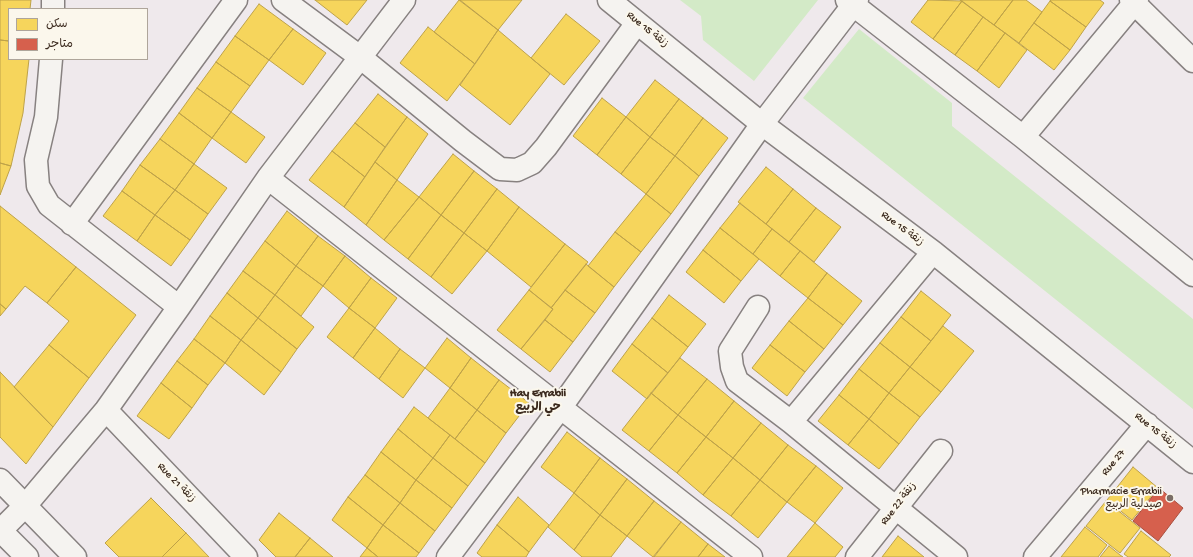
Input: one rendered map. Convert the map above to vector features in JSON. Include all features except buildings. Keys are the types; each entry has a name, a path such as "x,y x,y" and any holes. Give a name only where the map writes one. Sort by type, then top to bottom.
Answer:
{"street":[{"path":"72,224 236,0"},
{"path":"283,0 360,57 463,141 500,169 517,170 532,163 546,147 637,23"},
{"path":"27,557 0,530 24,506 106,410 268,178 404,0"},
{"name":"Rue 15 زنقة","path":"609,0 762,124 934,252 1193,462"},
{"path":"1022,137 1134,1 1193,61"},
{"path":"448,557 561,407 762,124 852,2 1193,275"},
{"path":"51,60 46,117 36,160 38,186 49,205 179,307"},
{"path":"268,178 751,557"},
{"path":"791,422 934,252"},
{"path":"758,307 730,352 732,367 737,381 791,422 956,557"},
{"name":"Rue 21 زنقة","path":"106,410 246,557"},
{"name":"Rue 27","path":"1036,557 1147,424"},
{"name":"Rue 22 زنقة","path":"857,557 941,451"},
{"path":"0,480 75,557"}],"green space":[{"path":"680,0 818,0 754,81 703,40 701,16"},
{"path":"859,29 952,103 952,126 1193,319 1193,409 803,98"}],"place":[{"name":"Pharmacie Errabii صيدلية الربيع","path":"1170,498"}],"district":[{"name":"Hay Errabii حي الربيع","path":"538,401"}]}
